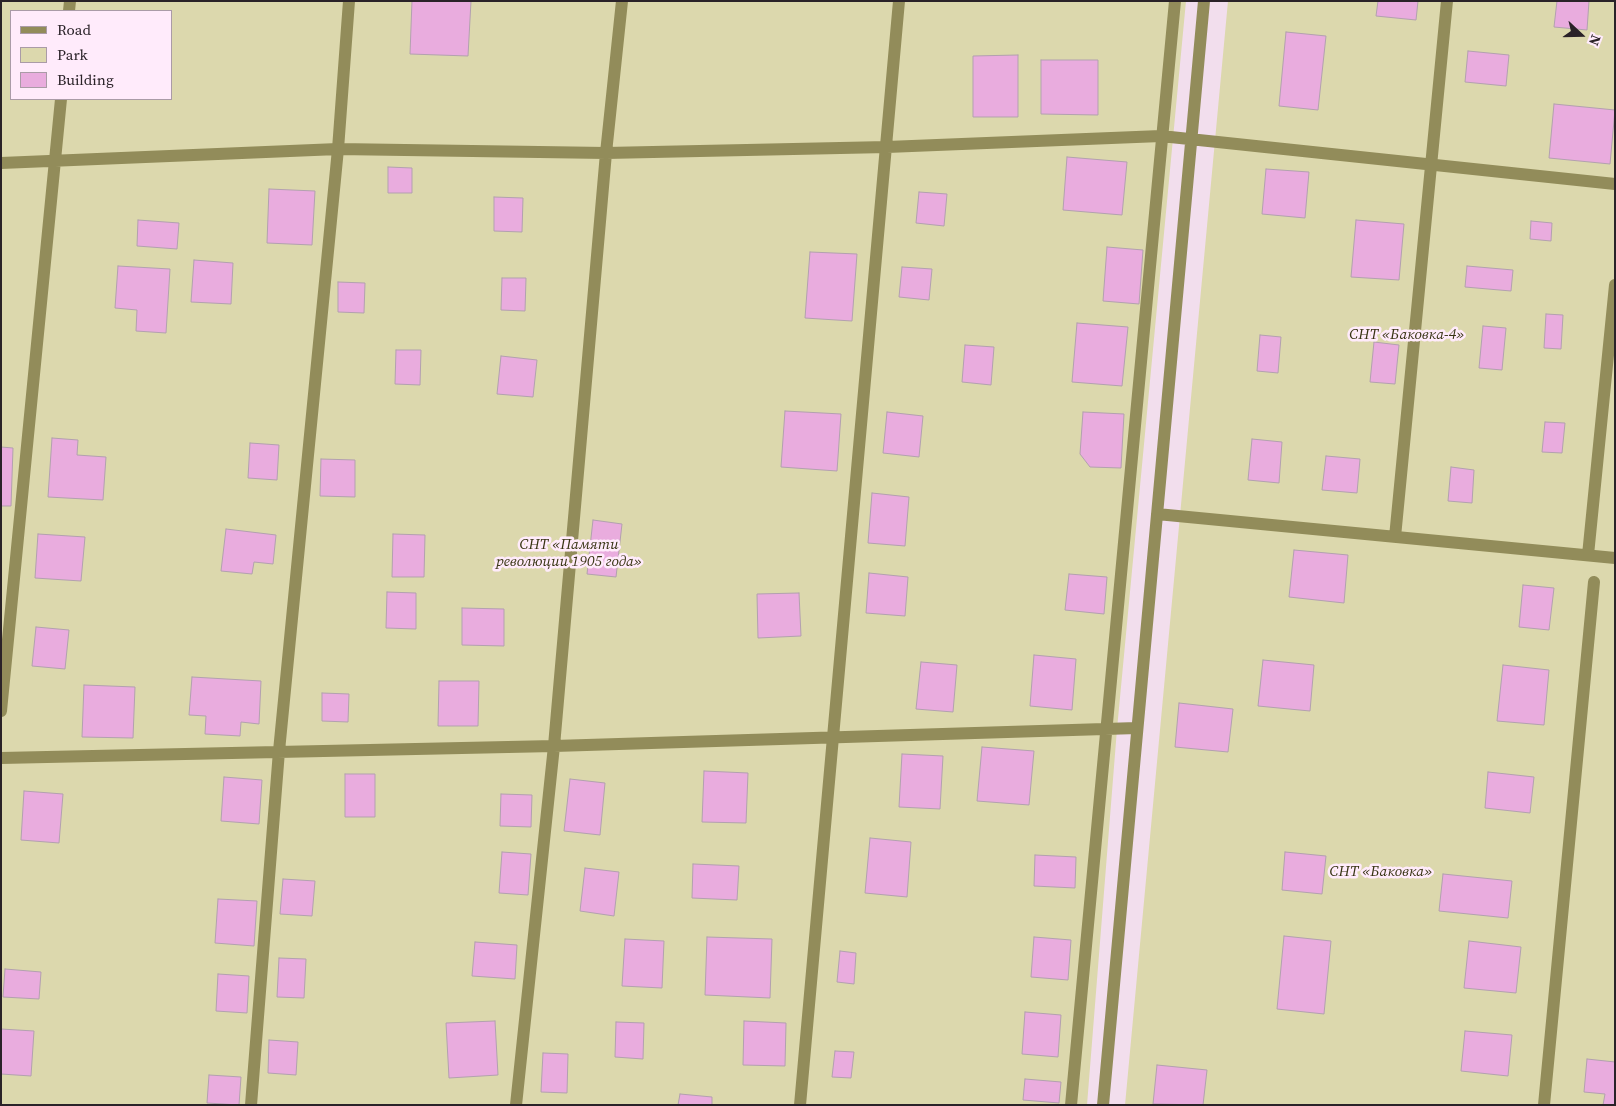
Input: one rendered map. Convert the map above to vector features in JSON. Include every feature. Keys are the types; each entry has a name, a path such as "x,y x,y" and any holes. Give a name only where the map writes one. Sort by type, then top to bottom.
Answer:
{"street":[{"path":"251,1105 279,751 338,149 349,1"},
{"path":"516,1105 554,746 606,153 622,1"},
{"path":"800,1105 899,1"},
{"path":"1071,1105 1175,1"},
{"path":"1103,1105 1204,1"},
{"path":"1395,537 1448,1"},
{"path":"1,712 61,100"},
{"path":"1,163 338,149 606,153 887,146 1161,136 1615,184"},
{"path":"1588,555 1615,285"},
{"path":"1157,514 1615,558"},
{"path":"1544,1105 1594,582"},
{"path":"1,758 554,746 1137,728"}],"green space":[{"name":"СНТ «Памяти революции 1905 года»","path":"1,1 1186,1 1117,729 1087,1105 1,1105"},
{"path":"1228,1 1615,1 1615,1105 1125,1105"}],"building":[{"path":"412,1 471,1 468,56 410,54"},
{"path":"1378,1 1418,1 1416,20 1376,16"},
{"path":"1557,1 1589,1 1587,30 1554,27"},
{"path":"1286,32 1326,36 1318,110 1279,106"},
{"path":"1468,51 1509,55 1506,86 1465,82"},
{"path":"1018,55 1018,117 973,117 973,56"},
{"path":"1041,60 1098,60 1098,115 1041,114"},
{"path":"1554,104 1615,110 1610,164 1549,158"},
{"path":"1067,157 1127,162 1122,215 1063,210"},
{"path":"388,167 412,168 412,193 388,193"},
{"path":"1266,169 1309,172 1305,218 1262,214"},
{"path":"269,189 315,191 312,245 267,243"},
{"path":"919,192 947,194 944,226 916,223"},
{"path":"494,197 523,198 522,232 494,231"},
{"path":"138,220 179,223 177,249 137,246"},
{"path":"1356,220 1404,224 1399,280 1351,277"},
{"path":"1531,221 1552,223 1551,241 1530,239"},
{"path":"1107,247 1143,250 1139,304 1103,301"},
{"path":"810,252 857,254 852,321 805,318"},
{"path":"194,260 233,263 231,304 191,302"},
{"path":"118,266 170,269 166,333 136,331 137,310 115,308"},
{"path":"1467,266 1513,270 1511,291 1465,287"},
{"path":"902,267 932,269 929,300 899,297"},
{"path":"502,278 526,278 525,311 501,310"},
{"path":"338,282 365,283 364,313 338,312"},
{"path":"1546,314 1563,315 1561,349 1544,348"},
{"path":"1077,323 1128,327 1122,386 1072,382"},
{"path":"1483,326 1506,328 1502,370 1479,368"},
{"path":"1260,335 1281,337 1278,373 1257,371"},
{"path":"1374,342 1399,345 1395,384 1370,382"},
{"path":"965,345 994,347 991,385 962,382"},
{"path":"396,350 421,350 420,385 395,384"},
{"path":"501,356 537,360 533,397 497,394"},
{"path":"785,411 841,414 837,471 781,467"},
{"path":"887,412 923,416 919,457 883,453"},
{"path":"1083,412 1124,414 1121,468 1090,467 1080,454"},
{"path":"1545,422 1565,423 1562,453 1542,452"},
{"path":"52,438 78,440 77,455 106,457 103,500 48,497"},
{"path":"1252,439 1282,442 1279,483 1248,480"},
{"path":"250,443 279,445 277,480 248,478"},
{"path":"1,447 13,448 11,506 1,506"},
{"path":"1326,456 1360,459 1357,493 1322,490"},
{"path":"321,459 355,460 355,497 320,496"},
{"path":"1451,467 1474,470 1472,503 1448,501"},
{"path":"872,493 909,497 905,546 868,543"},
{"path":"593,520 622,524 616,577 587,574"},
{"path":"226,529 276,535 273,564 254,562 252,574 221,571"},
{"path":"38,534 85,537 81,581 35,578"},
{"path":"393,534 425,535 424,577 392,577"},
{"path":"1294,550 1348,555 1344,603 1289,597"},
{"path":"869,573 908,577 905,616 866,613"},
{"path":"1069,574 1107,577 1104,614 1065,610"},
{"path":"1523,585 1554,588 1549,630 1519,627"},
{"path":"387,592 416,593 416,629 386,628"},
{"path":"799,593 801,636 758,638 757,594"},
{"path":"462,608 504,609 504,646 462,645"},
{"path":"36,627 69,630 65,669 32,666"},
{"path":"1034,655 1076,659 1072,710 1030,706"},
{"path":"1263,660 1314,665 1310,711 1258,706"},
{"path":"921,662 957,665 953,712 916,709"},
{"path":"1503,665 1549,670 1544,725 1497,721"},
{"path":"192,677 261,681 259,724 241,722 240,736 205,734 206,716 189,715"},
{"path":"439,681 479,681 478,726 438,726"},
{"path":"84,685 135,687 133,738 82,737"},
{"path":"322,693 349,694 348,722 322,721"},
{"path":"1179,703 1233,709 1228,752 1175,747"},
{"path":"982,747 1034,751 1029,805 977,801"},
{"path":"902,754 943,756 940,809 899,807"},
{"path":"704,771 748,773 746,823 702,822"},
{"path":"1488,772 1534,777 1530,813 1485,808"},
{"path":"345,774 375,774 375,817 345,817"},
{"path":"224,777 262,780 259,824 221,821"},
{"path":"570,779 605,783 600,835 564,831"},
{"path":"24,791 63,794 59,843 21,840"},
{"path":"501,794 532,795 531,827 500,826"},
{"path":"870,838 911,842 907,897 865,893"},
{"path":"502,852 531,854 528,895 499,893"},
{"path":"1285,852 1326,856 1322,894 1282,890"},
{"path":"1035,855 1076,857 1075,888 1034,886"},
{"path":"693,864 739,866 737,900 692,898"},
{"path":"585,868 619,872 614,916 580,911"},
{"path":"1443,874 1512,881 1508,918 1439,911"},
{"path":"283,879 315,881 312,916 280,914"},
{"path":"218,899 257,901 254,946 215,943"},
{"path":"1284,936 1331,941 1324,1014 1277,1009"},
{"path":"707,937 772,939 770,998 705,995"},
{"path":"1034,937 1071,940 1068,980 1031,977"},
{"path":"625,939 664,941 662,988 622,986"},
{"path":"1469,941 1521,947 1516,993 1464,988"},
{"path":"475,942 517,945 515,979 472,976"},
{"path":"840,951 856,953 854,984 837,982"},
{"path":"279,958 306,959 304,998 277,997"},
{"path":"5,969 41,972 39,999 3,997"},
{"path":"218,974 249,976 247,1013 216,1011"},
{"path":"1025,1012 1061,1015 1058,1057 1022,1054"},
{"path":"495,1021 498,1075 449,1078 446,1023"},
{"path":"744,1021 786,1023 785,1066 743,1065"},
{"path":"616,1022 644,1023 643,1059 615,1057"},
{"path":"1,1029 34,1031 31,1076 1,1074"},
{"path":"1465,1031 1512,1035 1508,1076 1461,1071"},
{"path":"269,1040 298,1042 296,1075 268,1073"},
{"path":"835,1051 854,1052 851,1078 832,1077"},
{"path":"543,1053 568,1054 567,1093 541,1092"},
{"path":"1587,1059 1615,1062 1615,1105 1603,1105 1605,1094 1584,1092"},
{"path":"1157,1065 1207,1070 1203,1105 1153,1104"},
{"path":"209,1075 241,1077 239,1105 207,1103"},
{"path":"1025,1079 1061,1082 1059,1103 1023,1100"},
{"path":"680,1094 712,1097 712,1105 678,1105"}],"park label":[{"name":"СНТ «Баковка-4»","path":"1407,335"},
{"name":"СНТ «Баковка»","path":"1381,872"}]}
